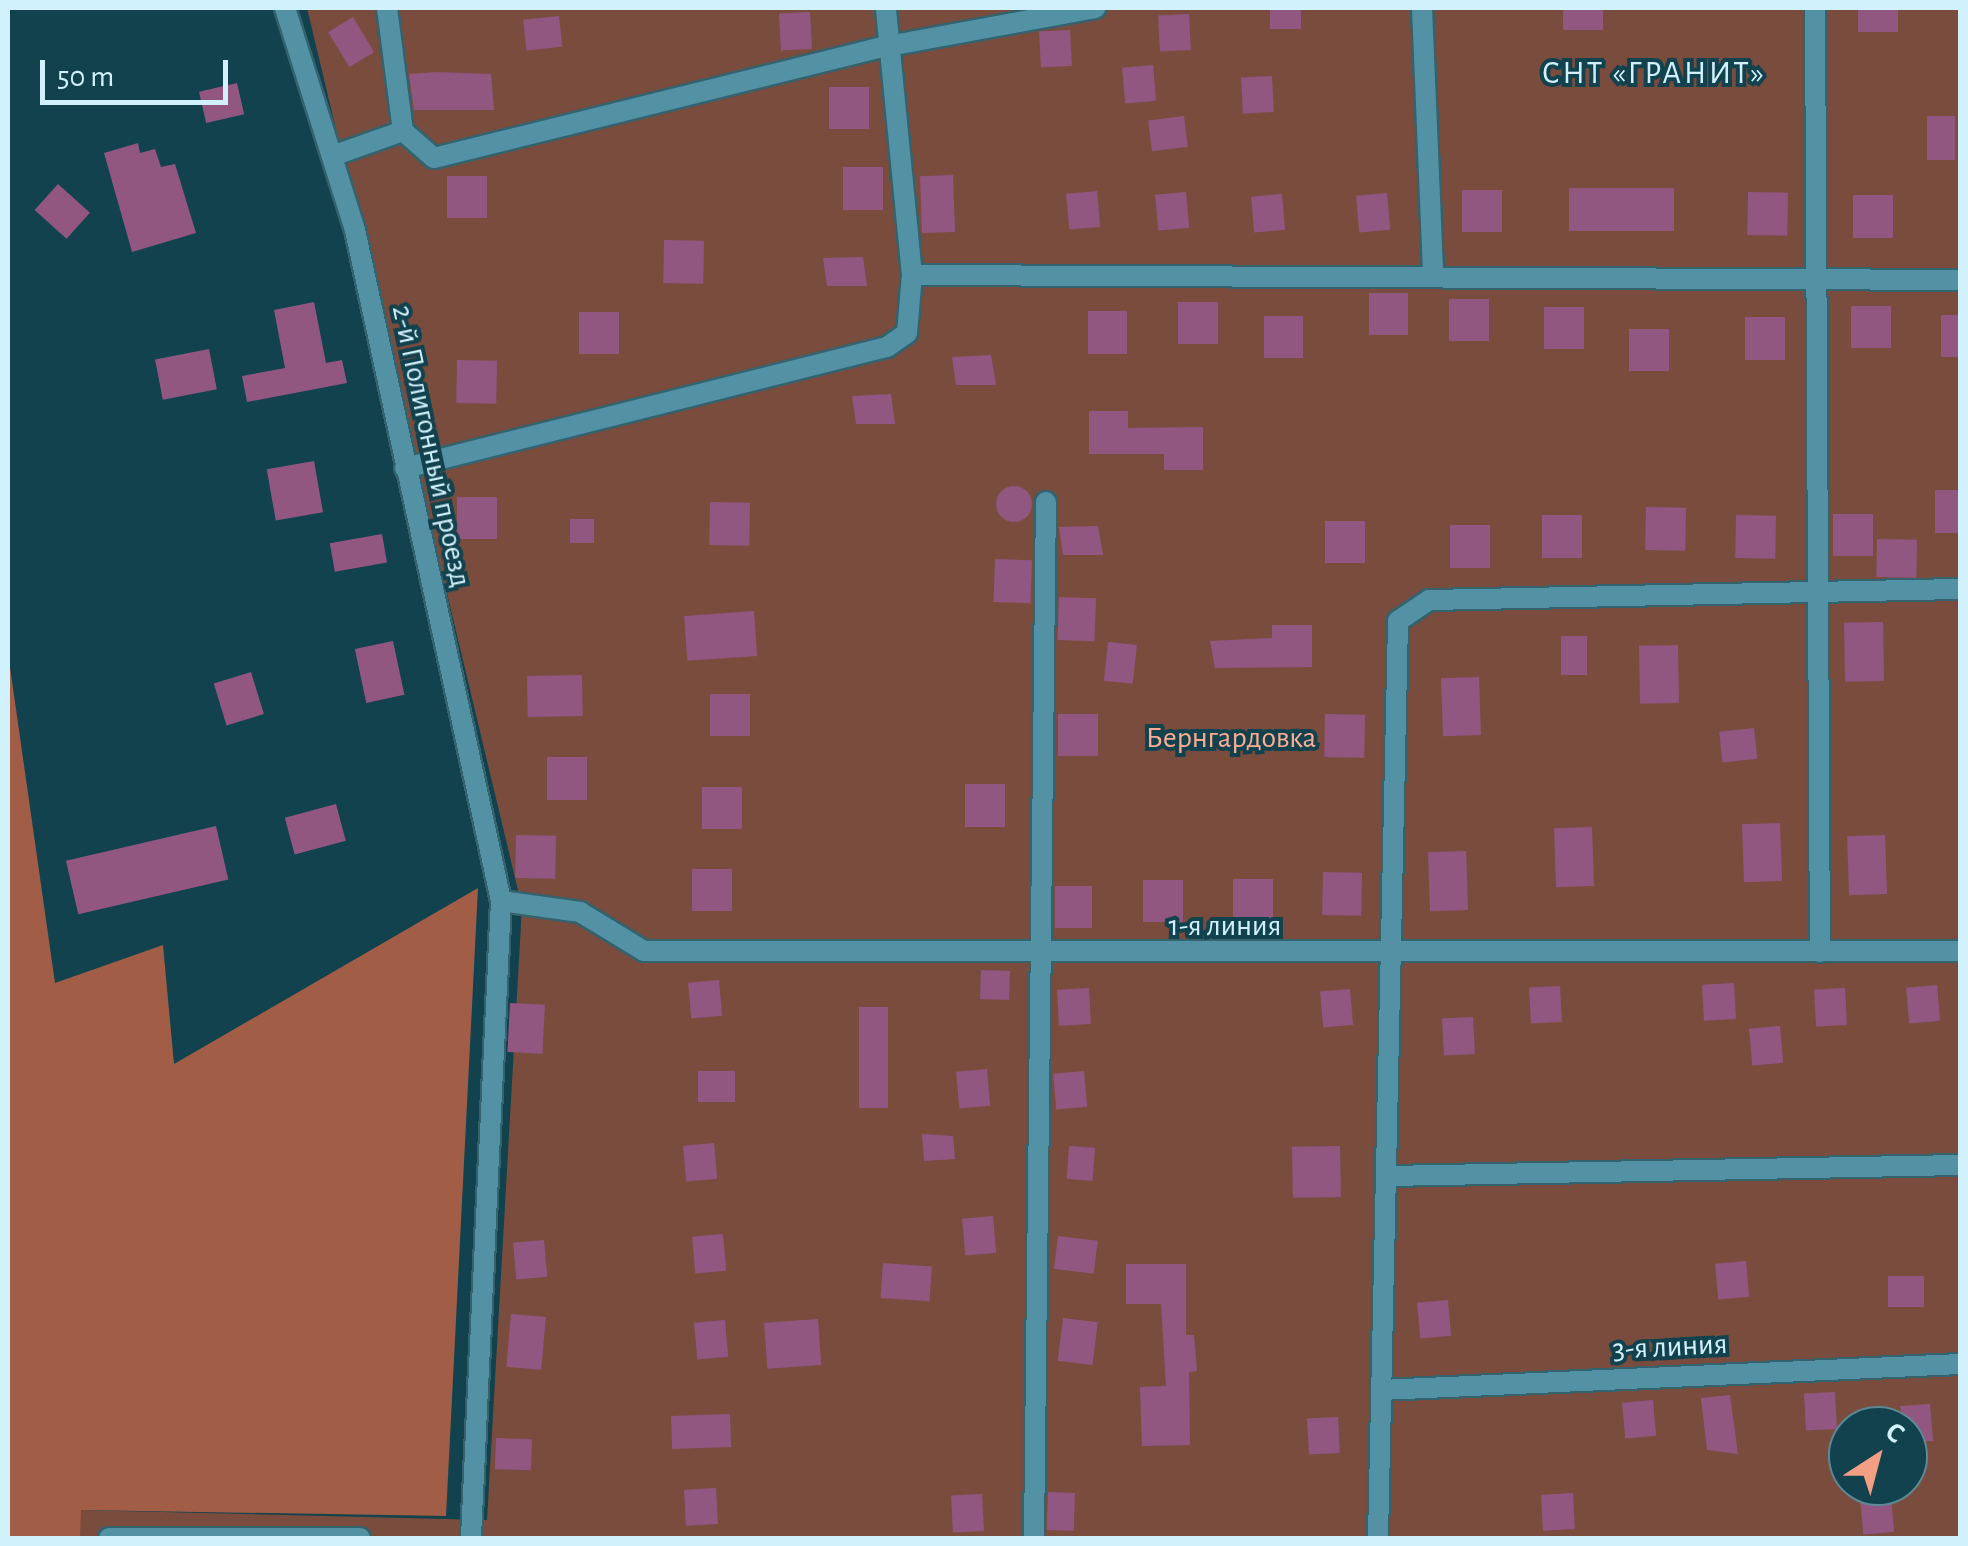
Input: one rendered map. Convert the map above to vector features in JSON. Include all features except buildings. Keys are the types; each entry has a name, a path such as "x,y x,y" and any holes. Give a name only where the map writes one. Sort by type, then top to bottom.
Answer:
{"street":[{"name":"2-й Полигонный проезд","path":"284,8 332,156 501,901 471,1538"},
{"path":"387,8 402,131 434,158 888,46 1096,8"},
{"path":"405,468 887,348 907,333 912,275 886,8"},
{"path":"1422,8 1432,275"},
{"path":"1815,8 1820,952"},
{"path":"332,156 402,131"},
{"path":"912,275 1960,280"},
{"path":"1034,1538 1046,502"},
{"path":"1378,1538 1398,620 1429,600 1960,589"},
{"name":"1-я линия","path":"501,901 580,912 644,951 1040,956 1960,951"},
{"path":"1387,1176 1960,1165"},
{"name":"3-я линия","path":"1382,1390 1960,1364"},
{"path":"109,1538 360,1538"}],"green space":[{"name":"Бернгардовка","path":"307,8 1960,8 1960,1538 80,1538 80,1510 487,1520 522,907"}],"shaded area":[{"path":"8,653 55,983 163,945 174,1064 478,888 446,1516 81,1510 80,1538 8,1538"}],"district":[{"name":"СНТ «ГРАНИТ»","path":"1654,73"}]}
